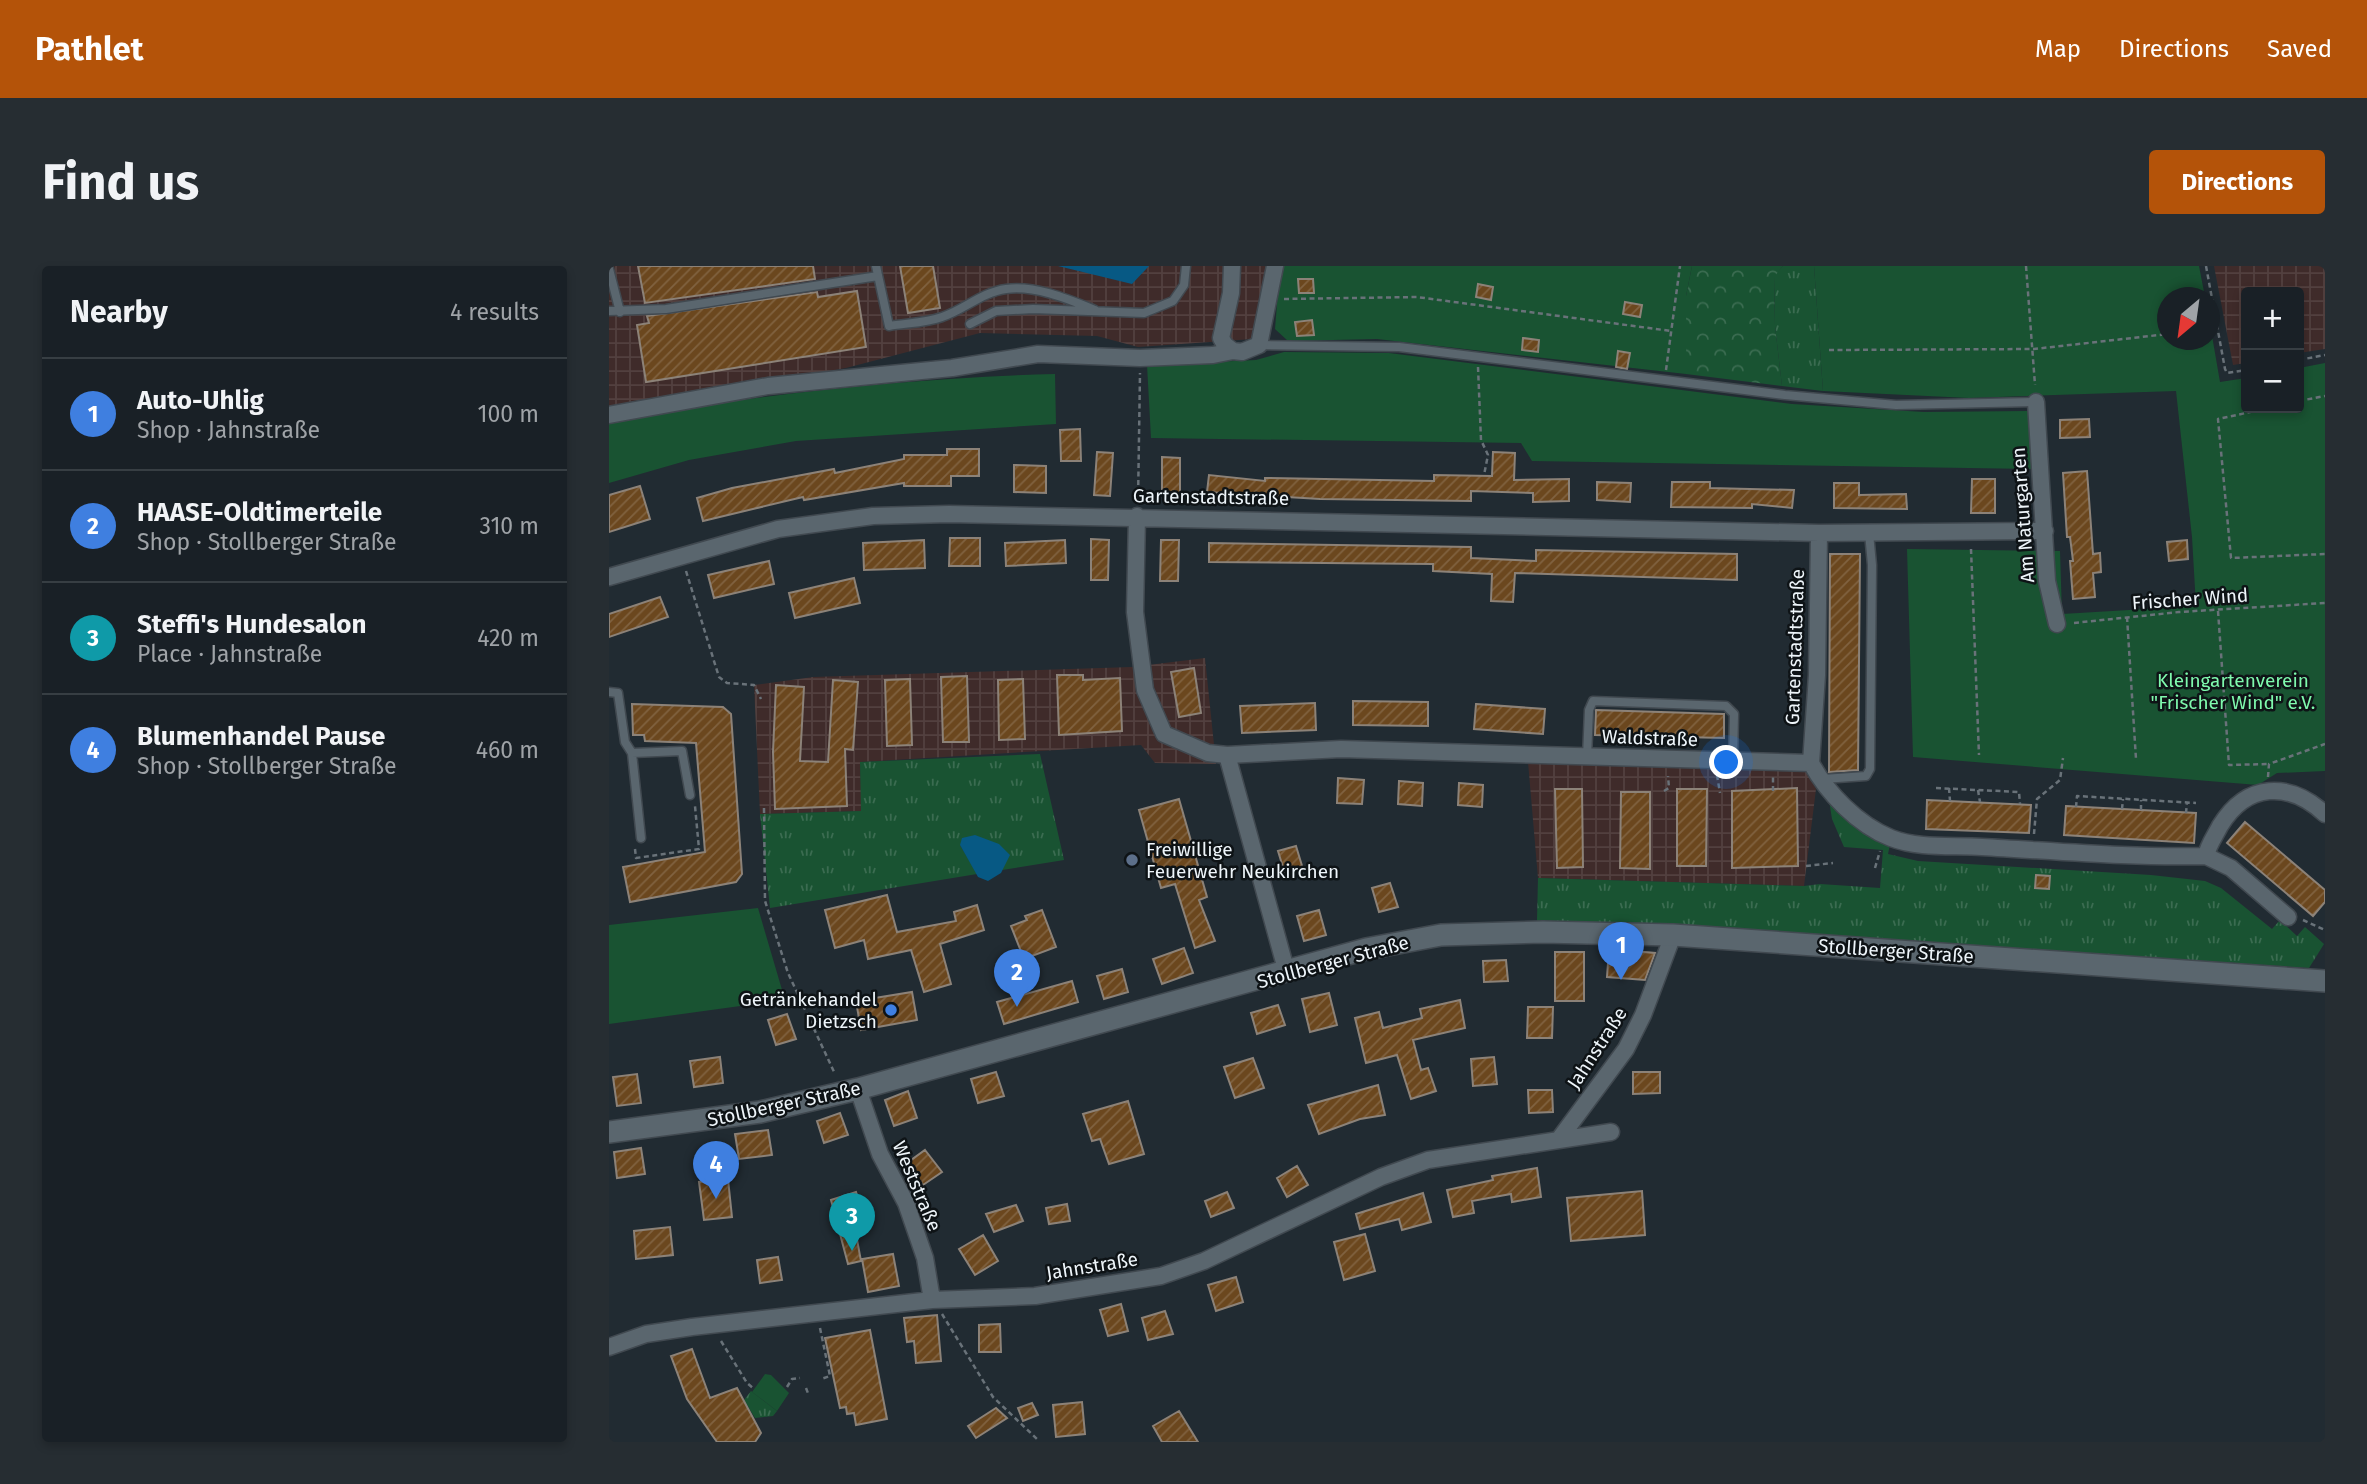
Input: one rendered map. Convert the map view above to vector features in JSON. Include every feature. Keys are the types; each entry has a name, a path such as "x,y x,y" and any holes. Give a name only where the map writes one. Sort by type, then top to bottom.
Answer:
{"main road":[{"name":"Stollberger Straße","path":"609,1132 760,1112 851,1091 1366,950 1441,935 1543,932 1673,935 2324,976"}],"street":[{"path":"1232,266 1231,293 1221,338 1233,351"},
{"path":"609,415 768,386 952,368 1038,354 1140,358 1242,352 1259,345 1275,266"},
{"name":"Am Naturgarten","path":"2036,402 2047,581 2057,624"},
{"name":"Gartenstadtstraße","path":"609,577 778,528 873,516 1137,516 1819,533 2045,531"},
{"name":"Waldstraße","path":"1137,516 1135,612 1145,690 1164,734 1208,753 1227,755 1341,749 1811,763"},
{"name":"Gartenstadtstraße","path":"1811,763 1817,675 1819,533"},
{"path":"1227,755 1287,973"},
{"path":"1811,763 1825,788 1858,817 1890,838 1910,843 2033,851 2206,856 2231,868 2288,917"},
{"path":"2206,856 2224,820 2243,800 2268,791 2307,798 2325,814"},
{"name":"Jahnstraße","path":"1560,1138 1626,1049 1643,1015 1673,935"},
{"name":"Weststraße","path":"851,1091 906,1203 925,1258 932,1300"},
{"name":"Jahnstraße","path":"609,1347 646,1334 932,1300 1035,1296 1161,1276 1204,1261 1381,1177 1428,1160 1611,1132"}],"lane":[{"path":"614,266 609,269 620,312"},
{"path":"876,266 889,326 940,318 967,307 987,293 1007,289 1035,291 1095,310"},
{"path":"970,324 996,311 1095,310 1144,313 1173,301 1184,285 1186,266"},
{"path":"609,311 666,309 878,276"},
{"path":"1259,345 1399,347 1896,405 2036,402"},
{"path":"1820,779 1859,779 1866,776 1870,769 1873,565 1869,533"},
{"path":"609,692 618,692 625,742 632,753 641,838"},
{"path":"1587,757 1589,710 1593,701 1713,705 1726,706 1734,714 1733,762"},
{"path":"632,753 682,751 690,795"}],"path":[{"path":"1664,380 1679,266"},
{"path":"2025,266 2036,402"},
{"path":"2206,266 2210,287"},
{"path":"1270,300 1417,297 1671,331"},
{"path":"1829,350 2033,349 2157,335"},
{"path":"2220,338 2227,373 2241,371"},
{"path":"2304,359 2325,355"},
{"path":"1478,357 1481,440 1488,455 1484,475"},
{"path":"1137,516 1140,358"},
{"path":"2304,400 2325,396"},
{"path":"2244,413 2218,418 2231,558 2325,554"},
{"path":"1969,532 1975,578 1979,755"},
{"path":"680,555 719,677 727,683 754,685 761,699"},
{"name":"Frischer Wind","path":"2057,624 2325,603"},
{"path":"2218,611 2229,765 2269,764 2325,744"},
{"path":"2127,617 2137,759"},
{"path":"2033,851 2037,799 2060,780 2063,758"},
{"path":"2268,791 2269,764"},
{"path":"1664,791 1669,788 1669,780"},
{"path":"1936,788 2019,792 2019,804"},
{"path":"1949,788 1950,801"},
{"path":"1978,790 1980,803"},
{"path":"641,838 635,844 636,859 701,850 694,799 690,795"},
{"path":"2076,807 2077,796 2196,803"},
{"path":"2122,809 2123,799"},
{"path":"2140,810 2141,800"},
{"path":"2186,813 2187,802"},
{"path":"764,808 765,901 788,973 851,1091"},
{"path":"1875,868 1881,849"},
{"path":"1806,866 1833,863"},
{"path":"932,1300 993,1397 1037,1439"},
{"path":"816,1314 830,1377 821,1379"},
{"path":"712,1326 731,1359 754,1389"},
{"path":"786,1387 792,1380 800,1378"},
{"path":"806,1388 809,1396"}],"shaded area":[{"path":"609,266 1266,266 1253,339 1138,347 1097,336 980,333 846,368 609,410"},
{"path":"2214,266 2325,266 2325,349 2304,352 2304,287 2241,287 2241,364 2233,365"},
{"path":"1205,658 1216,764 1155,763 1141,745 860,762 862,811 760,814 754,685 813,677 1132,667"},
{"path":"1528,762 1806,770 1816,789 1804,886 1538,878"}],"green space":[{"path":"1280,266 1692,266 1686,296 1686,374 1377,339 1288,341 1275,329"},
{"path":"1692,266 1783,266 1774,277 1775,326 1782,386 1686,374 1686,296"},
{"path":"1783,266 1814,266 1823,391 1782,386 1775,326 1774,276"},
{"name":"Kleingartenverein \"Frischer Wind\" e.V.","path":"1814,266 2199,266 2203,287 2157,287 2157,350 2214,350 2220,382 2241,379 2241,413 2304,413 2304,367 2325,363 2325,771 2277,773 2258,785 1913,757 1907,549 2060,551 2062,614 2196,606 2192,537 2176,391 1969,398 1823,391"},
{"path":"1284,352 1389,353 1792,404 1924,412 2028,411 2032,469 1532,461 1521,443 1151,438 1147,365 1256,360"},
{"path":"1055,374 1056,424 796,441 689,460 609,483 609,420 831,389 943,379"},
{"path":"1040,754 1064,860 1002,870 1009,855 960,845 977,874 770,908 760,814 861,811 860,762"},
{"path":"1829,800 1890,844 1888,854 1918,861 2151,875 2205,881 2221,888 2272,929 2280,920 2297,936 2305,927 2324,944 2309,968 1702,927 1537,921 1538,878 1804,886 1820,884 1880,888 1883,850 1844,847 1832,819"},
{"path":"758,908 785,1000 609,1024 609,925"},
{"path":"765,1374 771,1375 789,1393 777,1411 752,1392"},
{"path":"751,1391 777,1411 773,1416 755,1418 744,1400"}],"water":[{"path":"1058,266 1149,266 1132,284"},
{"path":"975,835 999,844 1010,855 1001,873 988,881 978,877 960,845 962,838"}],"building":[{"path":"638,266 813,266 815,279 645,303"},
{"path":"900,266 933,266 940,308 908,313"},
{"path":"1298,279 1313,279 1314,293 1299,293"},
{"path":"1478,284 1493,287 1491,300 1476,297"},
{"path":"857,291 866,347 646,382 637,325 649,323 647,316 817,292 818,297"},
{"path":"1625,302 1642,305 1640,317 1623,314"},
{"path":"1312,320 1314,335 1297,336 1295,322"},
{"path":"1523,338 1539,340 1538,352 1522,350"},
{"path":"1618,351 1630,353 1627,369 1616,367"},
{"path":"2089,419 2090,437 2060,438 2060,420"},
{"path":"1080,429 1081,461 1061,461 1060,430"},
{"path":"947,449 979,449 979,476 951,476 951,486 904,486 904,483 804,500 803,497 703,521 697,498 732,488 834,469 835,473 904,459 904,455 947,455"},
{"path":"1097,452 1113,453 1110,496 1094,495"},
{"path":"1493,452 1515,453 1514,480 1569,479 1569,501 1533,502 1533,493 1471,491 1471,501 1320,499 1207,492 1209,475 1265,481 1265,478 1434,481 1434,475 1492,476"},
{"path":"1162,457 1180,458 1180,495 1162,495"},
{"path":"1014,465 1046,466 1046,493 1014,492"},
{"path":"2087,471 2093,554 2100,553 2101,572 2093,573 2095,597 2073,599 2070,561 2073,561 2070,537 2067,537 2063,473"},
{"path":"1972,479 1995,479 1995,513 1971,513"},
{"path":"1597,482 1631,483 1630,502 1597,500"},
{"path":"1672,482 1710,482 1710,488 1794,490 1792,508 1752,504 1752,508 1671,507"},
{"path":"1834,483 1859,483 1859,495 1906,494 1907,509 1834,508"},
{"path":"640,486 650,519 609,532 609,495"},
{"path":"950,538 980,538 980,566 949,566"},
{"path":"1091,539 1109,540 1108,580 1091,580"},
{"path":"924,540 925,568 864,570 863,543"},
{"path":"1065,540 1066,563 1006,566 1005,543"},
{"path":"1161,540 1179,540 1178,581 1160,581"},
{"path":"2187,540 2188,559 2169,561 2167,542"},
{"path":"1209,543 1471,547 1471,558 1536,561 1536,550 1737,554 1737,580 1515,573 1513,602 1491,601 1492,574 1433,571 1433,564 1209,562"},
{"path":"1830,554 1860,554 1858,770 1829,772"},
{"path":"769,561 774,584 714,598 708,575"},
{"path":"854,578 860,603 795,618 789,593"},
{"path":"660,597 668,617 609,637 609,614"},
{"path":"1194,668 1201,713 1179,717 1171,672"},
{"path":"1057,675 1083,675 1083,680 1120,678 1122,731 1059,735"},
{"path":"967,676 969,742 943,742 941,677"},
{"path":"910,679 912,745 887,746 885,680"},
{"path":"1023,679 1025,739 999,740 998,680"},
{"path":"833,680 858,682 853,750 845,749 847,806 775,809 773,752 776,685 804,687 800,761 828,762"},
{"path":"1353,701 1428,702 1428,726 1353,725"},
{"path":"1315,703 1316,730 1242,733 1240,706"},
{"path":"632,704 723,707 731,714 742,874 736,882 630,902 623,867 705,852 696,743 645,741 644,735 633,735"},
{"path":"1476,704 1545,709 1543,734 1474,729"},
{"path":"1596,710 1724,714 1724,738 1595,735"},
{"path":"1338,778 1364,780 1362,804 1337,803"},
{"path":"1399,781 1423,783 1422,806 1398,804"},
{"path":"1459,783 1483,785 1482,807 1458,805"},
{"path":"1797,788 1798,866 1732,868 1732,791"},
{"path":"1555,789 1582,789 1583,867 1557,868"},
{"path":"1677,789 1707,789 1706,866 1677,866"},
{"path":"1621,792 1650,792 1650,869 1620,868"},
{"path":"1179,799 1207,897 1199,900 1215,941 1195,948 1175,884 1161,888 1139,810"},
{"path":"1927,800 2031,805 2029,833 1926,829"},
{"path":"2066,806 2196,813 2194,843 2064,835"},
{"path":"2245,822 2325,890 2325,902 2313,916 2227,843"},
{"path":"1296,846 1303,869 1285,874 1278,851"},
{"path":"2036,875 2050,876 2049,889 2035,888"},
{"path":"1390,883 1398,907 1379,912 1372,888"},
{"path":"887,895 897,932 956,921 954,912 977,905 984,930 940,944 951,984 924,992 911,950 868,959 864,940 835,948 825,910"},
{"path":"1042,910 1056,947 1024,959 1011,926 1027,920 1025,916"},
{"path":"1319,910 1326,935 1304,941 1297,916"},
{"path":"1184,948 1193,973 1162,984 1153,959"},
{"path":"1609,949 1655,953 1645,980 1607,977"},
{"path":"1555,952 1584,952 1584,1001 1555,1001"},
{"path":"1506,960 1508,981 1484,982 1483,961"},
{"path":"1122,969 1128,992 1104,999 1097,976"},
{"path":"1072,981 1078,1002 1004,1024 997,1002"},
{"path":"912,992 917,1020 861,1030 856,1001"},
{"path":"1329,993 1337,1025 1310,1032 1302,999"},
{"path":"1460,1000 1465,1028 1413,1040 1421,1070 1428,1068 1436,1091 1411,1099 1397,1055 1366,1063 1355,1018 1379,1012 1383,1028 1422,1018 1420,1009"},
{"path":"1278,1005 1285,1025 1257,1034 1251,1013"},
{"path":"1528,1007 1553,1007 1552,1038 1527,1038"},
{"path":"787,1014 796,1039 776,1045 768,1020"},
{"path":"720,1057 723,1083 694,1087 690,1061"},
{"path":"1494,1057 1497,1084 1473,1086 1471,1059"},
{"path":"1253,1058 1264,1088 1235,1098 1224,1067"},
{"path":"996,1072 1004,1096 978,1103 971,1079"},
{"path":"1633,1072 1660,1072 1660,1093 1633,1094"},
{"path":"637,1074 641,1103 617,1106 613,1077"},
{"path":"1378,1085 1385,1115 1360,1119 1319,1134 1308,1105"},
{"path":"1528,1090 1552,1090 1553,1112 1529,1113"},
{"path":"908,1091 917,1118 894,1126 885,1100"},
{"path":"1128,1101 1144,1154 1109,1164 1100,1139 1092,1141 1083,1114"},
{"path":"840,1113 848,1135 824,1143 817,1121"},
{"path":"768,1130 772,1155 739,1159 735,1134"},
{"path":"641,1148 645,1174 617,1178 614,1152"},
{"path":"925,1150 942,1172 923,1185 907,1163"},
{"path":"1297,1166 1308,1185 1287,1197 1277,1178"},
{"path":"1537,1168 1541,1197 1512,1202 1511,1194 1472,1201 1474,1213 1453,1217 1447,1190 1493,1180 1492,1176"},
{"path":"728,1179 732,1217 704,1220 699,1182"},
{"path":"1642,1191 1645,1235 1571,1241 1567,1198"},
{"path":"856,1192 867,1226 855,1229 861,1261 848,1264 831,1200"},
{"path":"1227,1192 1234,1208 1211,1217 1205,1201"},
{"path":"1423,1193 1431,1222 1402,1230 1399,1219 1360,1229 1356,1214"},
{"path":"1067,1204 1070,1221 1049,1224 1046,1208"},
{"path":"1016,1205 1023,1221 994,1232 986,1214"},
{"path":"670,1227 673,1255 636,1259 634,1231"},
{"path":"1365,1234 1375,1271 1344,1280 1334,1242"},
{"path":"983,1235 998,1261 975,1275 959,1249"},
{"path":"893,1254 899,1286 868,1292 862,1259"},
{"path":"778,1257 782,1280 760,1283 757,1260"},
{"path":"1236,1277 1243,1302 1216,1311 1208,1285"},
{"path":"1121,1304 1128,1331 1108,1336 1100,1310"},
{"path":"1165,1311 1173,1334 1148,1340 1142,1318"},
{"path":"937,1315 941,1361 916,1363 914,1341 907,1342 904,1318"},
{"path":"1000,1324 1001,1352 979,1352 979,1325"},
{"path":"870,1330 887,1419 856,1425 854,1413 847,1414 846,1407 840,1408 825,1338"},
{"path":"692,1349 710,1398 737,1388 761,1433 755,1442 717,1442 687,1399 671,1356"},
{"path":"1082,1402 1085,1434 1056,1437 1053,1405"},
{"path":"1032,1403 1038,1415 1023,1421 1018,1408"},
{"path":"996,1408 1007,1418 976,1438 968,1426"},
{"path":"1179,1411 1198,1442 1162,1442 1153,1426"}],"place":[{"name":"Freiwillige Feuerwehr Neukirchen","path":"1132,860"},
{"name":"Auto-Uhlig","path":"1621,980"},
{"name":"HAASE-Oldtimerteile","path":"1017,1007"},
{"name":"Getränkehandel Dietzsch","path":"891,1010"},
{"name":"Blumenhandel Pause","path":"716,1199"},
{"name":"Steffi's Hundesalon","path":"852,1251"}]}
